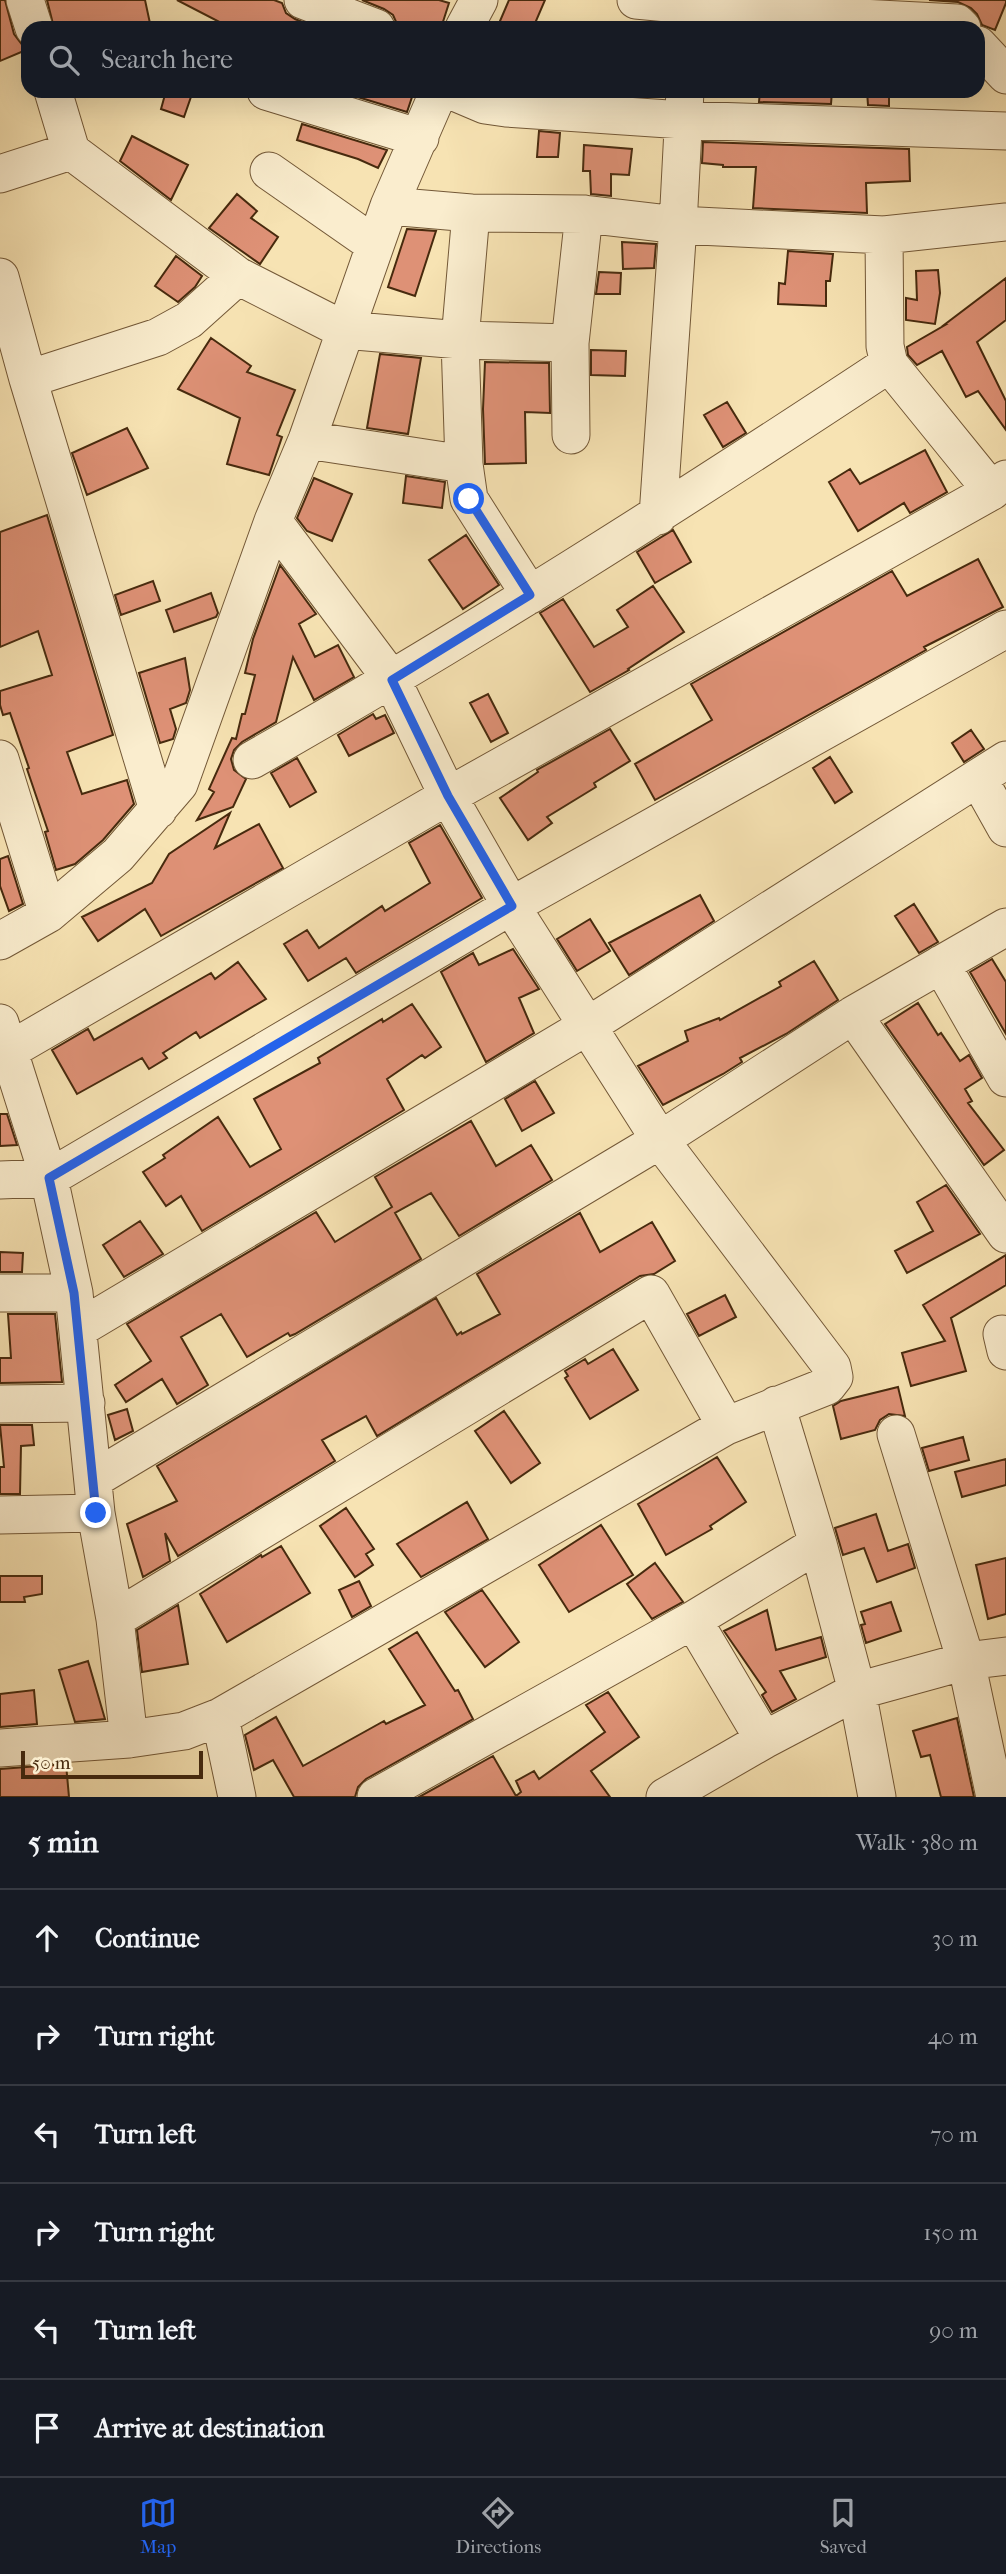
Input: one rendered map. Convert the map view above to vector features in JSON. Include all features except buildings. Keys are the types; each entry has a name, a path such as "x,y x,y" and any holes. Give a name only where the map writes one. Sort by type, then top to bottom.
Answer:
{"street":[{"path":"25,0 32,21"},
{"path":"303,0 358,21"},
{"path":"468,21 478,0"},
{"path":"636,0 690,11 785,7 936,21"},
{"path":"985,52 1006,75"},
{"path":"55,98 71,150 238,276 344,330 460,340 570,343"},
{"path":"289,98 420,138"},
{"path":"0,941 48,914 118,855 179,783 273,521 307,440 389,206 436,98"},
{"path":"468,98 485,105 506,108 684,106 1006,131"},
{"path":"658,516 684,106"},
{"path":"0,174 71,150"},
{"path":"269,171 375,245"},
{"path":"389,206 471,213 584,215 678,225 884,236 1006,222"},
{"path":"471,213 460,340 464,464 469,499 530,595"},
{"path":"571,435 570,343 584,215"},
{"path":"129,1739 115,1619 95,1496 74,1293 49,1178 5,1036 448,796 999,485 889,364 885,346 884,236"},
{"path":"28,379 158,337 189,320 238,276"},
{"path":"0,278 158,810"},
{"path":"252,760 392,680 658,516 889,364"},
{"path":"307,440 464,464"},
{"path":"0,1748 129,1739 184,1731 220,1717 726,1426 827,1386 834,1377 832,1367 660,1140 512,906 448,796 392,680 273,521"},
{"path":"0,1180 49,1178 512,906 1006,629"},
{"path":"0,759 48,914"},
{"path":"78,1329 589,1026 992,769 1006,828"},
{"path":"0,1514 95,1496 660,1140 853,1015 1006,927"},
{"path":"941,964 1006,1078"},
{"path":"853,1015 1006,1234"},
{"path":"0,1293 74,1293"},
{"path":"115,1619 651,1294 726,1426"},
{"path":"0,1404 86,1403"},
{"path":"776,1405 818,1544 857,1691 877,1797"},
{"path":"896,1434 966,1661 995,1797"},
{"path":"376,1797 693,1620 818,1544"},
{"path":"693,1620 764,1740"},
{"path":"665,1797 696,1788 764,1740 857,1691 966,1661 1006,1656"},
{"path":"220,1717 237,1797"}],"route":[{"path":"96,1513 74,1293 49,1178 512,906 448,796 392,680 530,595 469,499"}]}
